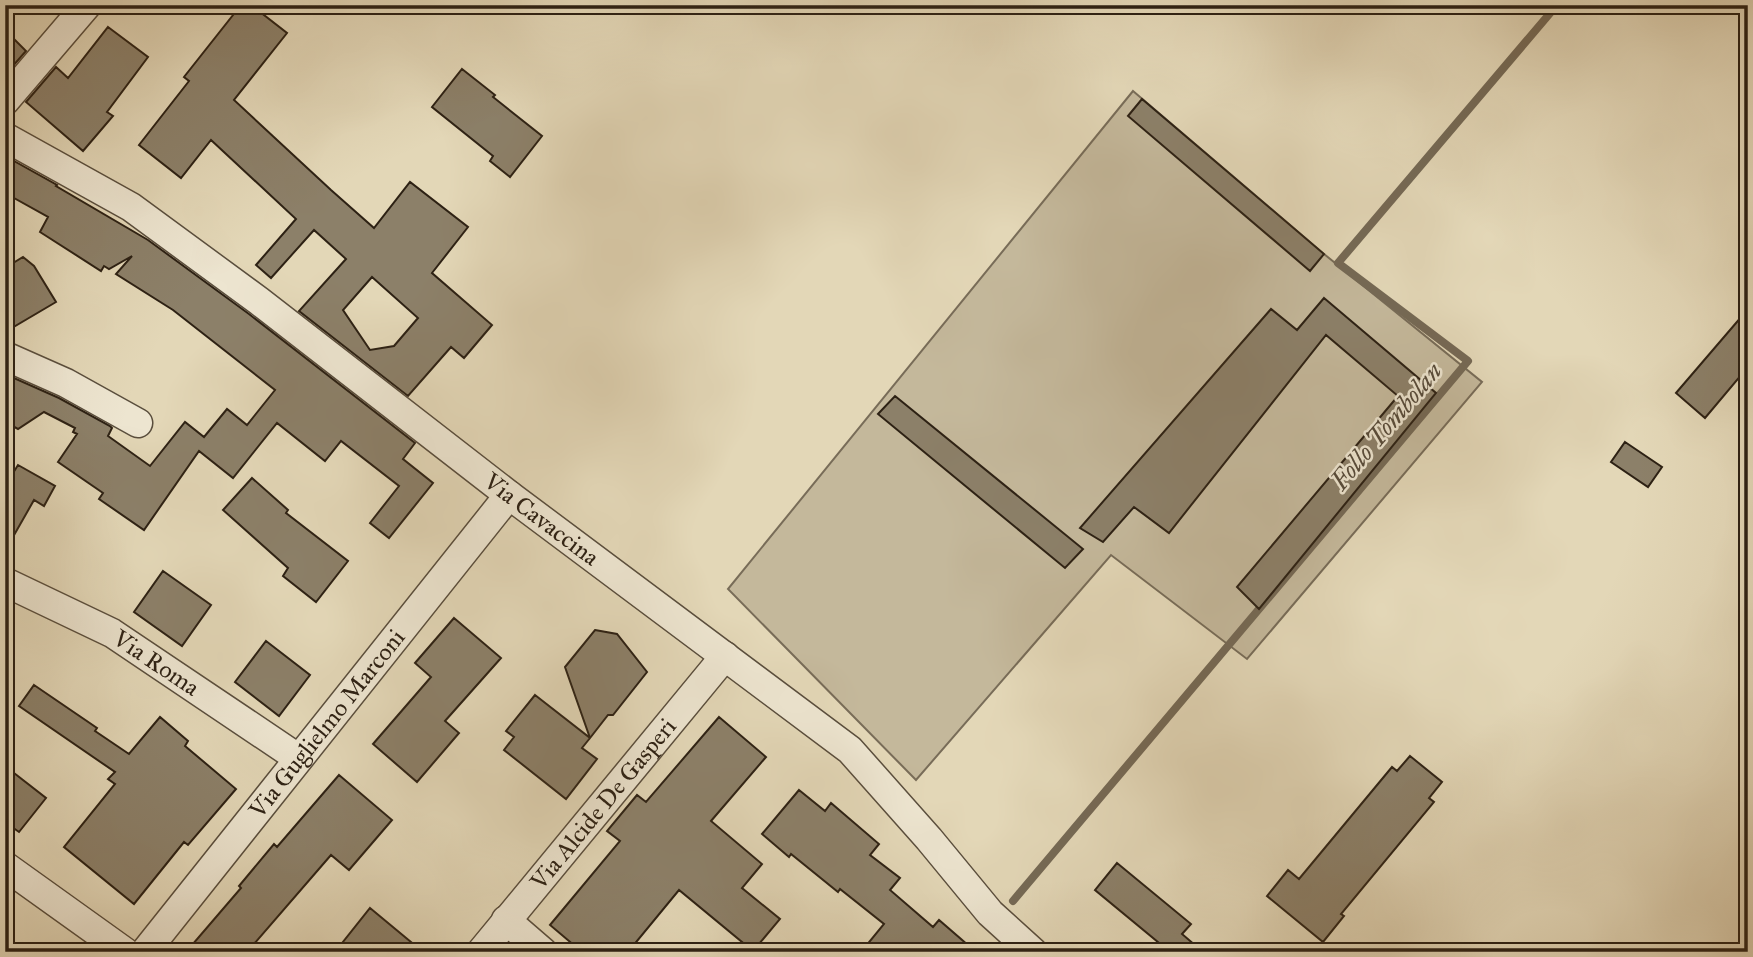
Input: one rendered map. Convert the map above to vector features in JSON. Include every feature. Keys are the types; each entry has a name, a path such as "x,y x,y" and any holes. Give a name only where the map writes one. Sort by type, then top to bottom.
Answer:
{"street":[{"path":"5,101 87,5"},
{"name":"Via Cavaccina","path":"5,137 131,206 281,318 509,495 850,750 990,913 1033,952"},
{"path":"5,356 66,383 138,423"},
{"name":"Via Guglielmo Marconi","path":"145,952 509,495"},
{"name":"Via Roma","path":"5,582 112,633 298,758"},
{"name":"Via Alcide De Gasperi","path":"481,952 725,656"},
{"path":"5,866 125,952"},
{"path":"506,920 543,952"}],"shaded area":[{"path":"1133,91 1324,254 1482,382 1247,659 1111,555 916,780 728,589"}],"building":[{"path":"241,5 251,5 287,33 234,100 374,228 410,182 468,227 432,273 492,325 464,358 451,347 408,396 299,311 346,259 314,230 271,278 256,265 296,219 211,140 181,178 139,145 189,81 184,77","holes":["372,277 418,318 394,346 370,350 343,310"]},
{"path":"108,27 148,57 107,112 113,116 83,151 26,102 56,67 68,78"},
{"path":"5,30 26,51 5,75"},
{"path":"462,69 542,136 510,177 490,161 493,156 432,107"},
{"path":"1142,99 1324,254 1310,271 1128,116"},
{"path":"5,156 148,240 249,314 415,443 403,459 433,483 389,538 370,523 399,486 341,441 325,461 277,423 233,478 199,451 144,530 99,499 103,493 58,462 77,434 73,432 75,428 44,412 18,429 5,422 5,374 59,398 110,426 112,428 108,436 150,466 185,422 204,437 227,409 247,425 275,390 173,310 116,274 132,256 109,269 104,266 101,271 40,232 48,217 5,193"},
{"path":"23,257 34,266 56,302 5,332 5,268"},
{"path":"1324,298 1436,393 1259,609 1237,587 1398,396 1326,335 1169,533 1134,507 1103,542 1080,528 1271,309 1297,330"},
{"path":"1748,309 1748,367 1705,418 1676,393"},
{"path":"895,396 1083,549 1065,568 878,414"},
{"path":"1625,442 1662,467 1648,487 1611,462"},
{"path":"18,465 55,486 44,506 34,500 5,551 5,486"},
{"path":"252,478 288,510 286,513 348,561 316,602 283,576 288,568 223,510"},
{"path":"163,571 211,605 182,646 134,612"},
{"path":"454,618 501,658 445,721 459,733 417,782 373,744 431,677 415,663"},
{"path":"595,630 617,634 647,672 613,715 608,715 590,738 565,667"},
{"path":"266,641 310,675 279,716 235,682"},
{"path":"34,685 97,728 95,731 129,754 160,717 188,741 185,746 236,789 188,845 184,842 134,904 64,847 115,784 108,779 115,772 19,706"},
{"path":"535,695 590,738 582,748 597,759 566,799 504,750 514,737 506,731"},
{"path":"719,717 766,757 711,821 762,864 742,888 780,919 753,951 679,890 628,952 582,952 550,925 620,841 607,831 637,795 646,802"},
{"path":"1410,756 1442,782 1429,798 1434,802 1341,914 1344,916 1323,942 1267,896 1288,870 1299,879 1392,767 1397,771"},
{"path":"5,766 46,798 19,832 5,822"},
{"path":"339,775 392,820 349,870 331,855 247,952 186,952 241,888 239,886 274,844 277,847"},
{"path":"799,790 825,811 831,803 879,844 870,855 900,878 890,890 933,927 939,920 976,952 861,952 884,924 791,854 789,857 762,834"},
{"path":"1117,863 1191,924 1182,934 1203,952 1170,952 1095,890"},
{"path":"370,908 423,952 335,952"}],"waterway":[{"name":"Follo Tombolan","path":"1013,901 1468,361 1338,263 1557,5"}]}
